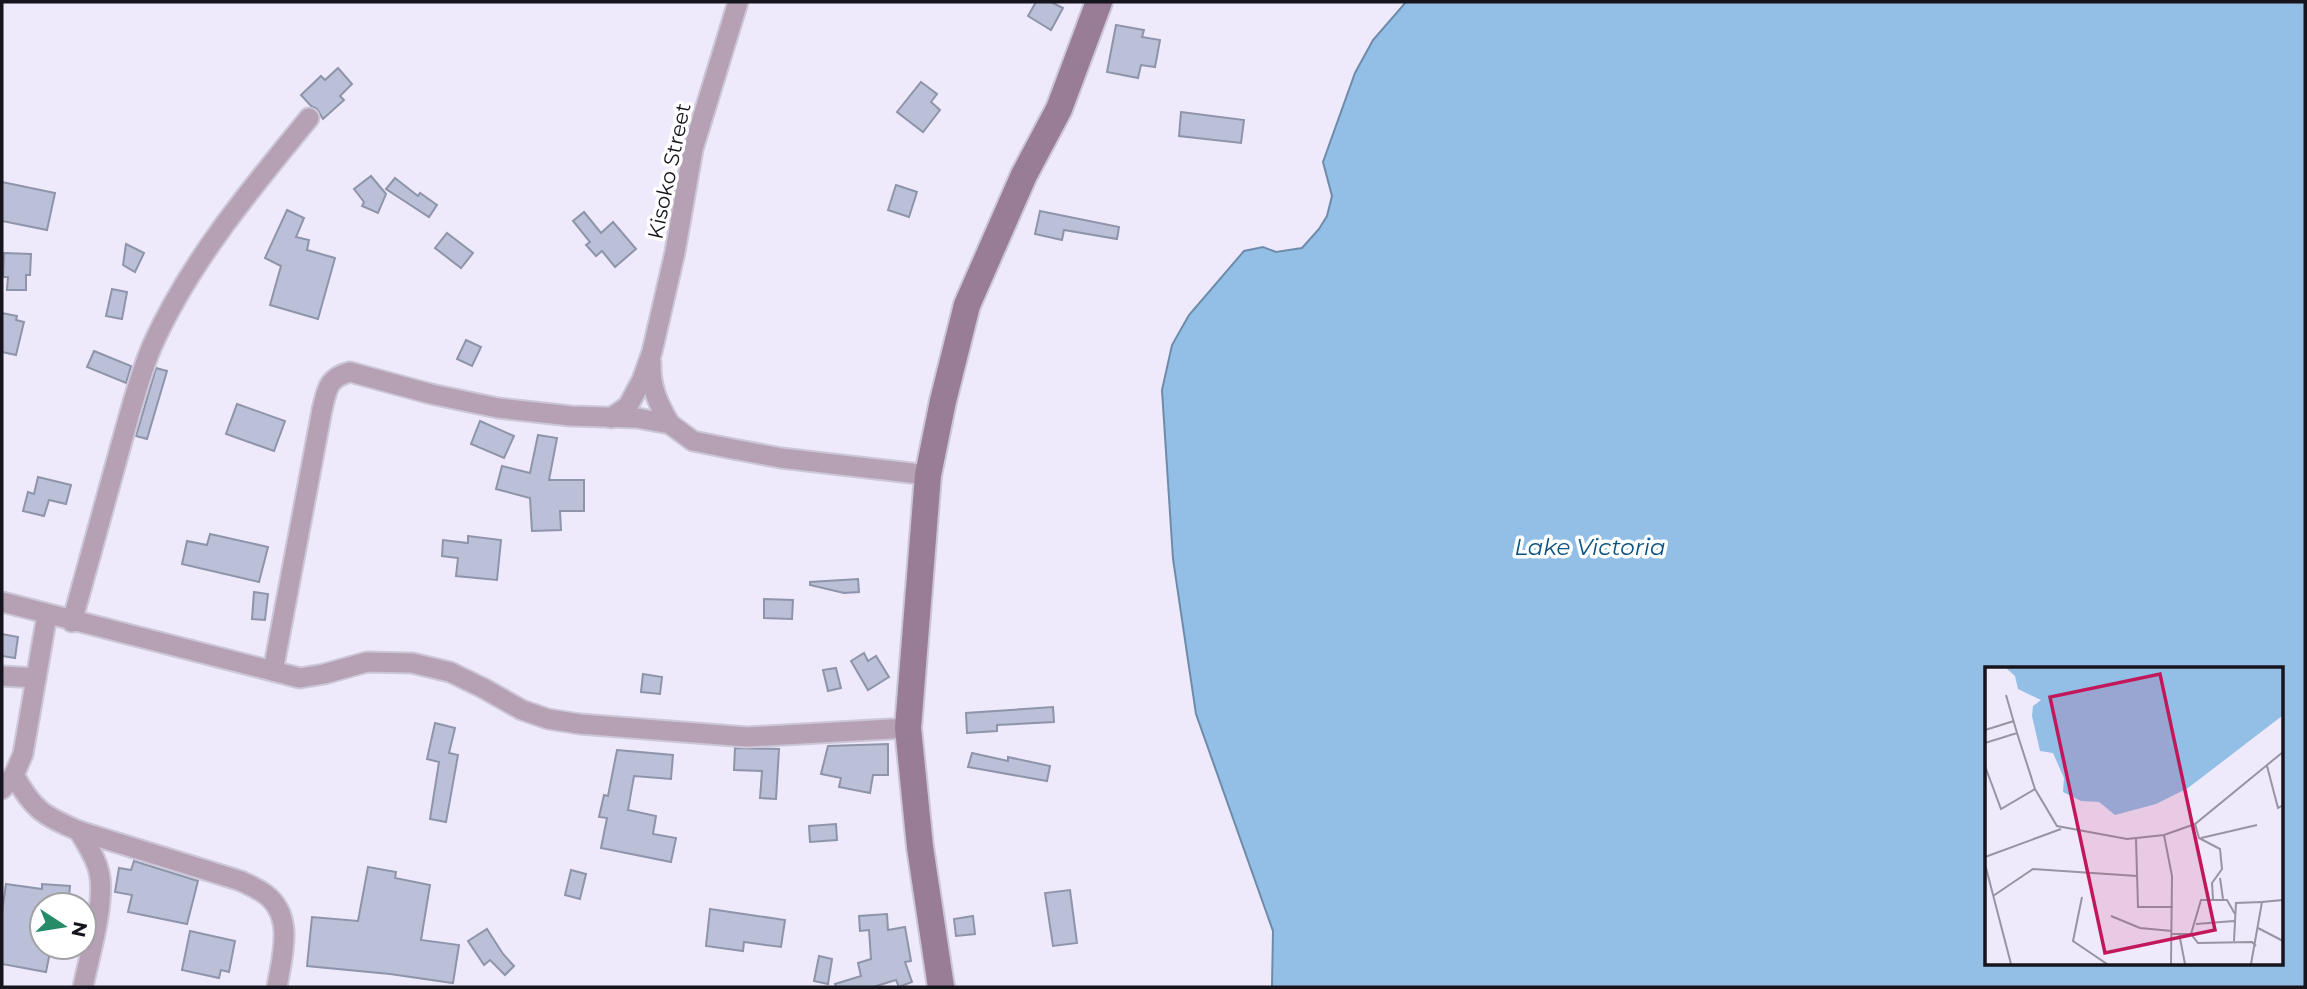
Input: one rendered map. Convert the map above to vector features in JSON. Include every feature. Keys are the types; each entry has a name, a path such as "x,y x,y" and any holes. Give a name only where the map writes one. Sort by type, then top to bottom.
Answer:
{"street":[{"name":"Kisoko Street","path":"611,418 628,406 642,380 652,352 675,252 693,149 738,2"},
{"path":"942,987 920,847 908,728 928,475 967,305 1024,175 1059,109 1098,2"},
{"path":"72,622 152,347 184,284 206,249 276,156 309,118"},
{"name":"Kisoko Street","path":"652,352 651,379 659,406 670,424"},
{"path":"273,671 322,410 327,389 337,375 349,372 431,394 498,408 637,418 670,424 693,441 781,458 928,475"},
{"path":"2,603 300,678 367,662 412,663 450,672 522,710 548,719 580,724 747,737 908,728"},
{"path":"47,615 23,754 8,782 38,810 79,831 191,864 241,881 265,894 280,908 285,925 277,987"},
{"path":"2,676 36,678"},
{"path":"79,831 93,855 101,886 83,987"}],"water":[{"name":"Lake Victoria","path":"1406,2 2305,2 2305,987 1272,987 1273,931 1196,714 1173,559 1162,390 1172,345 1189,315 1244,251 1263,247 1276,252 1302,248 1327,216 1332,196 1323,162 1355,73 1373,40"}],"building":[{"path":"1036,2 1051,2 1063,8 1051,30 1028,16"},
{"path":"1116,25 1144,30 1142,37 1160,40 1155,67 1141,65 1138,78 1107,72"},
{"path":"338,68 352,84 340,96 344,100 323,119 317,109 301,95 321,76 325,80"},
{"path":"921,82 937,94 931,102 940,110 923,132 897,112"},
{"path":"1181,112 1244,120 1241,143 1179,136"},
{"path":"371,176 386,194 378,213 362,206 364,202 354,189"},
{"path":"395,178 418,196 420,193 437,205 429,217 386,189"},
{"path":"2,182 55,193 47,230 2,221"},
{"path":"896,185 917,192 909,217 888,210"},
{"path":"287,210 304,218 296,237 309,240 307,250 335,258 318,319 270,305 281,266 265,258"},
{"path":"1040,211 1119,227 1117,239 1064,230 1062,240 1035,234"},
{"path":"584,212 601,233 613,222 636,249 615,267 602,251 596,256 586,245 590,242 573,221"},
{"path":"447,233 473,253 461,268 435,248"},
{"path":"126,244 144,253 135,272 123,265"},
{"path":"4,253 31,254 26,290 7,290 8,277 3,277"},
{"path":"112,289 127,292 122,319 106,316"},
{"path":"2,313 17,316 16,320 24,322 16,355 2,352"},
{"path":"466,340 481,347 472,366 457,359"},
{"path":"94,351 131,366 126,383 87,367"},
{"path":"156,368 167,371 147,439 136,436"},
{"path":"237,404 285,421 274,451 226,434"},
{"path":"480,421 514,436 504,458 471,444"},
{"path":"538,435 557,438 549,480 584,480 584,511 560,511 561,530 532,531 530,498 496,489 502,466 530,473"},
{"path":"38,477 71,485 66,504 49,500 44,516 23,511 28,492 34,494"},
{"path":"210,534 268,547 259,582 182,564 187,541 207,545"},
{"path":"468,536 501,540 497,580 456,576 458,558 442,556 443,540 468,543"},
{"path":"858,579 859,592 844,593 810,585 810,582"},
{"path":"254,592 268,594 265,620 252,619"},
{"path":"764,599 793,600 792,619 764,618"},
{"path":"2,634 18,637 15,658 2,656"},
{"path":"864,653 868,661 876,656 889,677 868,690 851,661"},
{"path":"836,668 841,688 828,691 823,670"},
{"path":"643,674 662,677 660,694 641,692"},
{"path":"1053,707 1054,722 997,725 997,731 967,733 966,713"},
{"path":"435,723 455,728 449,753 458,755 446,822 430,819 439,762 427,759"},
{"path":"888,744 888,775 873,775 870,793 839,787 841,778 821,774 828,746"},
{"path":"735,748 779,749 776,799 760,798 762,771 734,770"},
{"path":"617,750 673,755 671,779 634,776 628,810 656,816 653,834 676,838 671,862 601,848 607,818 599,817 604,795 608,796"},
{"path":"972,753 1050,766 1047,781 968,767"},
{"path":"836,824 837,840 810,842 809,826"},
{"path":"134,861 198,881 187,924 128,912 132,895 115,892 119,868 131,870"},
{"path":"368,867 396,872 395,878 430,885 421,940 459,945 453,983 307,966 312,917 358,921"},
{"path":"571,870 586,874 580,899 565,895"},
{"path":"6,884 42,889 42,884 70,886 69,891 28,891 28,961 48,961 46,972 2,964 2,912"},
{"path":"1070,890 1077,943 1053,946 1045,893"},
{"path":"710,909 785,920 781,947 744,942 743,951 706,946"},
{"path":"887,914 888,930 905,927 911,961 905,962 912,982 899,987 896,980 873,987 836,987 835,984 861,976 858,963 871,959 869,930 860,931 859,916"},
{"path":"973,916 975,934 956,936 954,919"},
{"path":"487,929 514,966 505,975 490,960 484,965 468,941"},
{"path":"190,931 235,941 229,972 221,970 219,978 182,970"},
{"path":"819,956 832,959 828,984 814,981"}]}
